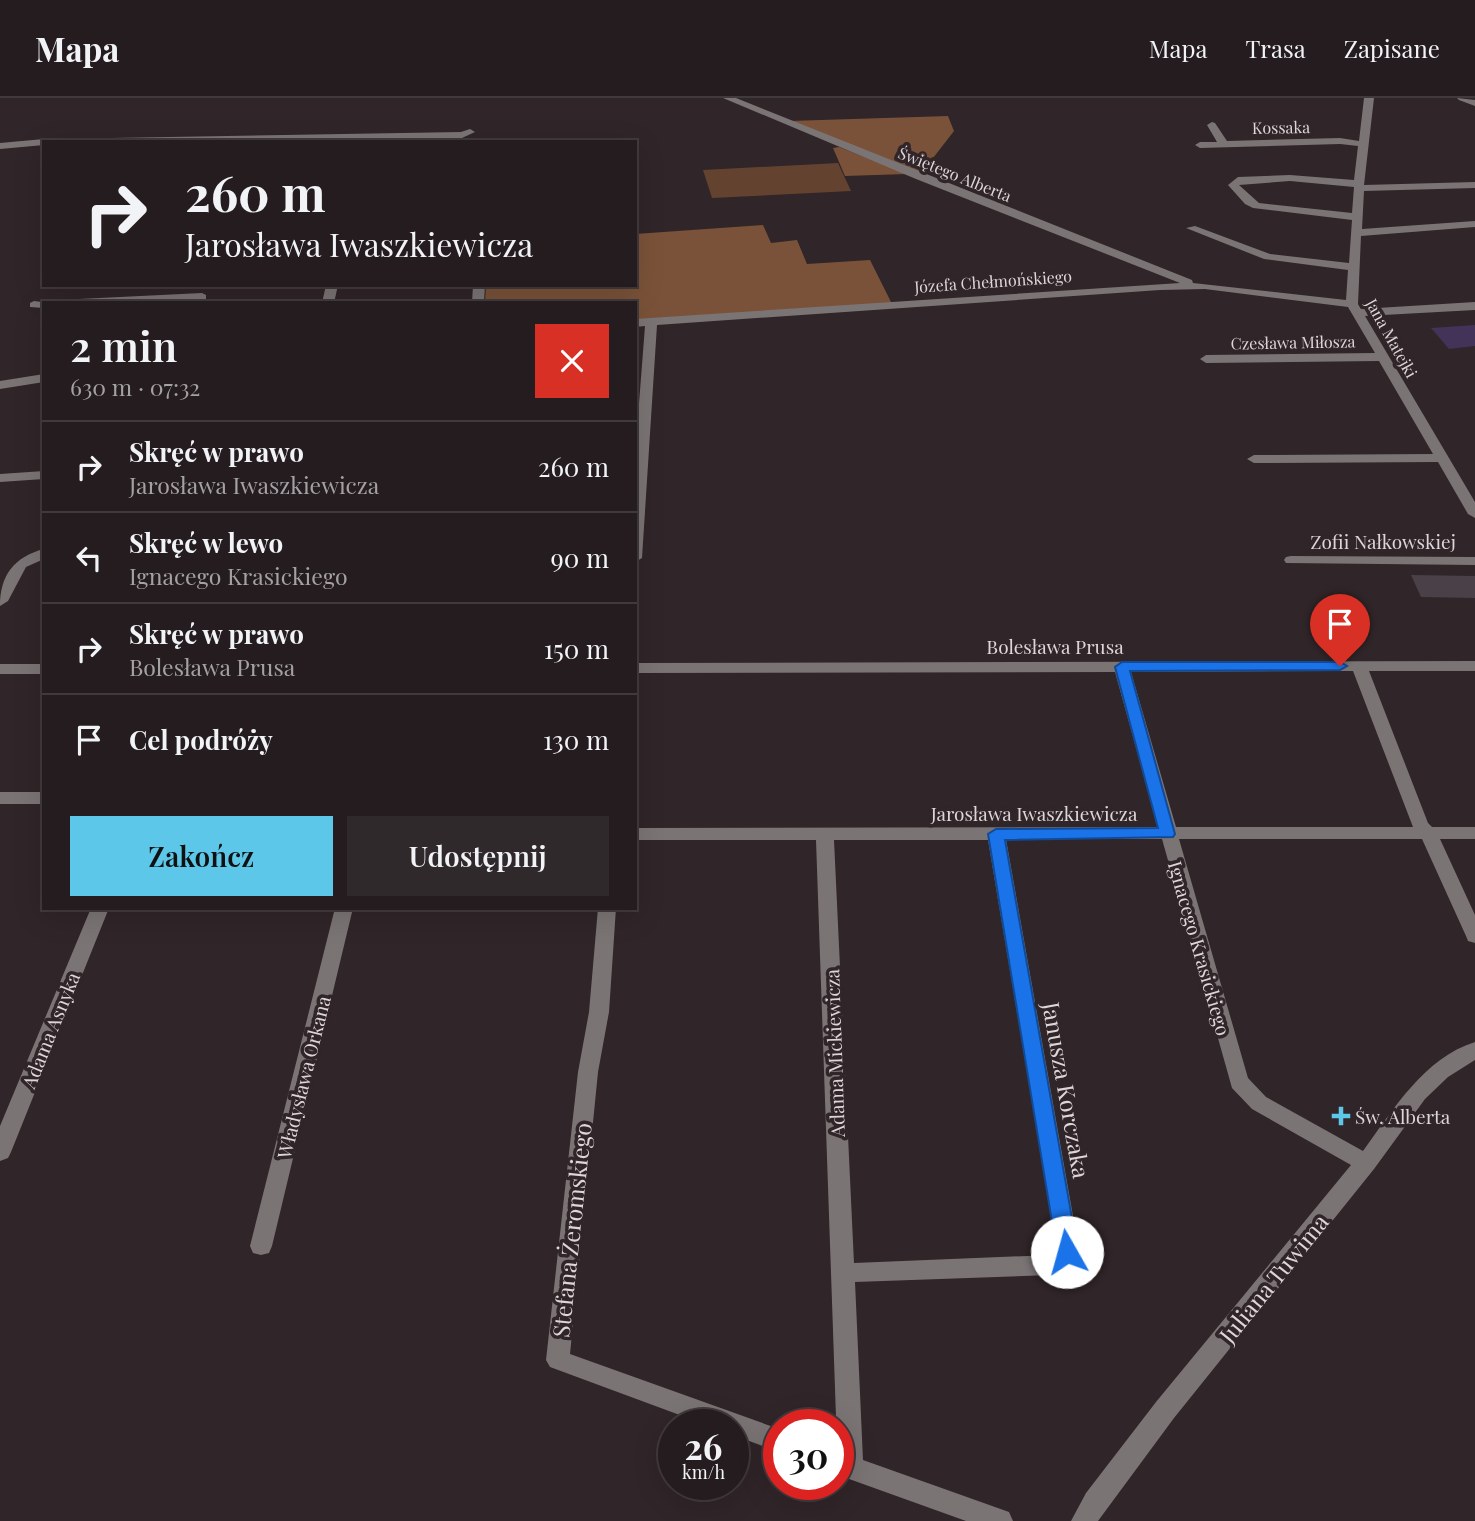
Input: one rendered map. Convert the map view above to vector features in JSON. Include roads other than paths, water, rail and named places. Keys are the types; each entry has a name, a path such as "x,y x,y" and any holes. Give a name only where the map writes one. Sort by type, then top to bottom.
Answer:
{"street":[{"name":"Świętego Alberta","path":"727,98 1169,282"},
{"name":"Jana Matejki","path":"1369,98 1359,186 1354,308 1475,514"},
{"path":"1462,98 1475,103"},
{"path":"1212,125 1224,144"},
{"path":"171,140 462,135 470,132"},
{"path":"0,146 42,142"},
{"name":"Kossaka","path":"1200,145 1333,142 1363,144"},
{"path":"1357,217 1257,206 1249,202 1233,185 1238,180 1284,178 1359,186 1404,185 1434,189 1475,186"},
{"path":"1356,233 1475,224"},
{"path":"1191,228 1268,257 1354,267"},
{"name":"Józefa Chełmońskiego","path":"637,323 1169,282 1354,308 1475,306"},
{"path":"110,301 202,295"},
{"path":"637,501 639,444 651,322"},
{"name":"Czesława Miłosza","path":"1206,359 1381,357"},
{"path":"0,384 42,378"},
{"path":"1254,459 1442,458"},
{"path":"0,478 42,475"},
{"path":"0,601 20,564 42,554"},
{"name":"Zofii Nałkowskiej","path":"1291,560 1475,561"},
{"path":"1359,666 1420,824 1434,843 1475,936"},
{"name":"Bolesława Prusa","path":"637,668 1475,666"},
{"name":"Ignacego Krasickiego","path":"1122,667 1167,834 1241,1086 1259,1103 1366,1163"},
{"path":"0,669 42,669"},
{"path":"0,798 42,798"},
{"name":"Adama Mickiewicza","path":"825,833 843,1273 844,1409"},
{"name":"Jarosława Iwaszkiewicza","path":"637,834 1475,833"},
{"name":"Janusza Korczaka","path":"843,1273 1051,1265 1060,1262 1067,1254 996,834"},
{"name":"Adama Asnyka","path":"0,1152 99,910"},
{"name":"Władysława Orkana","path":"261,1245 344,910"},
{"name":"Stefana Żeromskiego","path":"607,910 599,1012 587,1072 558,1360 763,1435"},
{"name":"Juliana Tuwima","path":"1084,1521 1095,1502 1165,1410 1366,1163 1396,1119 1424,1086 1441,1071 1475,1050"},
{"path":"854,1469 1000,1521"}],"place":[{"name":"Św. Alberta","path":"1341,1116"}]}
